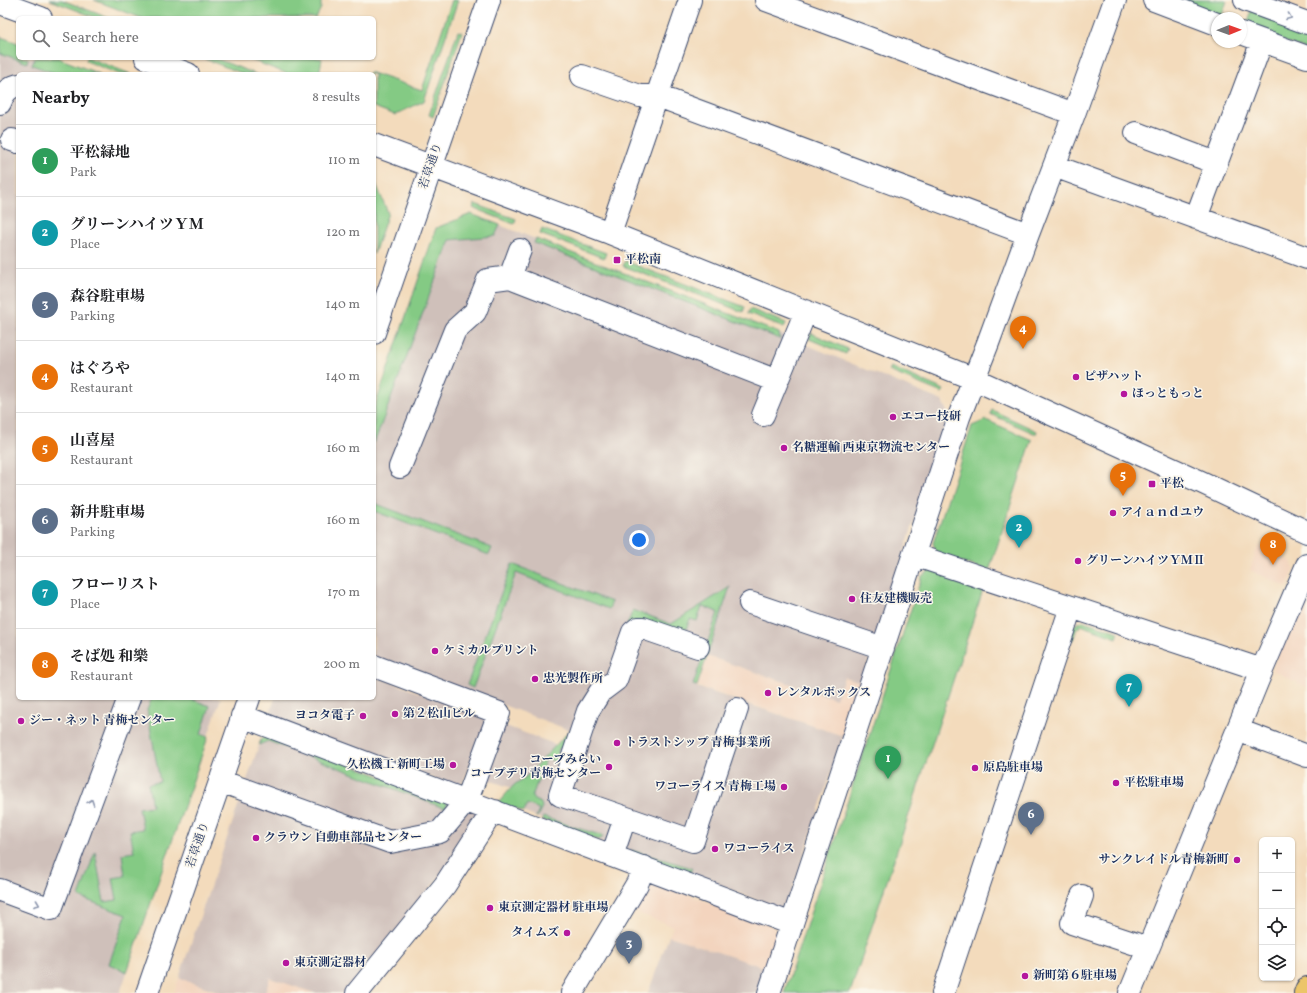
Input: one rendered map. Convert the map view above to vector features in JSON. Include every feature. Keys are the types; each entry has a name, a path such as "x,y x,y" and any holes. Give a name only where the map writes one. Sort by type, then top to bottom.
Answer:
{"main road":[{"path":"1305,993 1307,988"}],"street":[{"name":"若草通り","path":"376,327 489,0"},
{"path":"610,233 690,0"},
{"path":"766,0 1074,114"},
{"path":"769,993 959,418 1074,114 1115,0"},
{"path":"1154,0 1211,22"},
{"path":"1245,0 1307,23"},
{"path":"0,3 35,16"},
{"path":"1247,35 1307,57"},
{"path":"1196,218 1262,40"},
{"path":"151,60 183,72"},
{"path":"582,76 640,96 658,96 1028,234"},
{"path":"0,103 2,97 9,88 16,85"},
{"path":"1136,133 1216,163"},
{"path":"376,146 610,233 974,379 1307,532"},
{"path":"1054,166 1307,258"},
{"path":"510,277 520,250"},
{"path":"400,467 454,330 475,312 488,280 510,277 777,381"},
{"path":"763,415 806,312"},
{"path":"914,555 1262,670"},
{"path":"1130,993 1262,670 1307,565"},
{"path":"750,603 883,648"},
{"path":"942,993 1071,607"},
{"path":"698,647 643,628 638,628 633,632 616,680 600,692 588,711 560,796 693,841 738,709"},
{"path":"220,781 390,842 440,832 466,800 499,713 376,667"},
{"path":"0,890 51,909 128,700"},
{"name":"若草通り","path":"148,993 245,707"},
{"path":"245,707 466,800 792,924"},
{"path":"1238,730 1307,756"},
{"path":"357,993 445,885 487,820 495,811"},
{"path":"612,856 625,818"},
{"path":"572,993 637,884 644,867"},
{"path":"1082,896 1072,923 1148,948"}],"shaded area":[{"path":"0,36 16,42 16,60 63,60 95,72 16,72 16,700 220,700 120,993 0,993"},
{"path":"471,214 783,335 942,401 949,416 861,682 844,677 836,699 707,656 697,687 843,736 787,905 780,908 498,803 512,788 483,778 503,725 557,745 569,730 376,657 376,403 436,228"},
{"path":"1258,546 1291,561 1294,570 1287,587 1250,570"},
{"path":"1307,586 1307,687 1272,670"},
{"path":"707,656 836,699 844,677 861,682 843,736 697,686"},
{"path":"376,677 482,716 486,723 463,782 455,786 274,718 271,710 274,700 376,700"},
{"path":"269,735 485,815 351,993 314,993 270,978 265,993 223,993 179,978 261,739"},
{"path":"655,882 772,926 777,935 766,968 669,936 673,926 632,911 647,885"},
{"path":"669,936 766,968 758,993 648,993"},
{"path":"179,978 223,993 174,993"},
{"path":"270,978 314,993 265,993"}],"green space":[{"path":"50,0 62,0 104,16 92,16"},
{"path":"94,0 321,0 321,8 317,16 136,16"},
{"path":"452,0 458,0 424,101 395,115 376,108 376,74 422,90"},
{"path":"1173,0 1227,1 1223,12 1211,12 1211,14"},
{"path":"1252,10 1307,30 1307,50 1247,27"},
{"path":"458,31 462,32 433,117 429,115"},
{"path":"1,37 16,42 16,59 0,53"},
{"path":"19,60 28,60 27,63"},
{"path":"34,60 63,60 95,72 51,72 32,65"},
{"path":"94,60 126,72 114,72 86,61"},
{"path":"207,60 219,60 251,72 239,72"},
{"path":"251,60 322,60 319,72 283,72"},
{"path":"376,184 388,213 376,248"},
{"path":"475,204 516,219 514,224 473,208"},
{"path":"471,214 500,225 495,236 450,240 376,439 376,403 436,228"},
{"path":"542,229 606,253 604,258 540,234"},
{"path":"536,239 779,333 780,339 534,243"},
{"path":"625,261 745,307 743,312 623,266"},
{"path":"750,309 786,323 784,328 748,314"},
{"path":"811,333 848,349 846,354 809,339"},
{"path":"891,367 944,390 942,393 889,371"},
{"path":"992,410 1037,431 1036,434 990,414"},
{"path":"986,420 1032,440 989,571 937,554 933,543 972,426"},
{"path":"376,504 492,548 489,555 376,512"},
{"path":"512,564 612,602 609,609 516,573 473,688 467,685"},
{"path":"931,570 984,587 850,993 784,993 922,576"},
{"path":"730,587 697,686 693,685 718,612 702,606 697,621 690,619 685,633 627,625 633,610 671,624"},
{"path":"1083,621 1119,632 1117,638 1080,625 1079,628 1077,628 1073,640 1069,639 1074,625"},
{"path":"151,700 194,700 210,706 201,734 208,737 127,972 109,964 126,915 79,897 95,852 104,902 117,900 113,878 125,876 122,854 134,852 130,831 143,829 139,808 152,806 148,784 160,782 147,710"},
{"path":"570,730 563,749 559,748 556,757 560,760 556,762 548,759 545,761 532,797 534,800 541,803 542,807 537,817 539,809 527,804 524,812 498,803 514,785 528,775"},
{"path":"269,735 448,801 446,807 444,808 268,741 259,745 261,739"},
{"path":"543,817 603,836 598,840 542,820"},
{"path":"631,850 692,868 689,875 632,853"}],"place":[{"name":"平松南","path":"617,260"},
{"name":"はぐろや","path":"1023,349"},
{"name":"ピザハット","path":"1076,377"},
{"name":"ほっともっと","path":"1124,394"},
{"name":"エコー技研","path":"893,417"},
{"name":"名糖運輸 西東京物流センター","path":"784,448"},
{"name":"平松","path":"1152,484"},
{"name":"山喜屋","path":"1123,496"},
{"name":"アイａｎｄユウ","path":"1113,513"},
{"name":"グリーンハイツＹＭ","path":"1019,548"},
{"name":"グリーンハイツＹＭⅡ","path":"1078,561"},
{"name":"そば処 和樂","path":"1273,565"},
{"name":"住友建機販売","path":"852,599"},
{"name":"ケミカルプリント","path":"435,651"},
{"name":"忠光製作所","path":"535,679"},
{"name":"レンタルボックス","path":"768,693"},
{"name":"フローリスト","path":"1129,707"},
{"name":"第２松山ビル","path":"395,714"},
{"name":"ヨコタ電子","path":"363,716"},
{"name":"ジー・ネット 青梅センター","path":"21,721"},
{"name":"トラストシップ 青梅事業所","path":"617,743"},
{"name":"久松機工 新町工場","path":"453,765"},
{"name":"コープみらい コープデリ青梅センター","path":"609,767"},
{"name":"原島駐車場","path":"975,768"},
{"name":"平松緑地","path":"888,779"},
{"name":"平松駐車場","path":"1116,783"},
{"name":"ワコーライス 青梅工場","path":"784,787"},
{"name":"新井駐車場","path":"1031,835"},
{"name":"クラウン 自動車部品センター","path":"256,838"},
{"name":"ワコーライス","path":"715,849"},
{"name":"サンクレイドル青梅新町","path":"1237,860"},
{"name":"東京測定器材 駐車場","path":"490,908"},
{"name":"タイムズ","path":"567,933"},
{"name":"東京測定器材","path":"286,963"},
{"name":"森谷駐車場","path":"629,964"},
{"name":"新町第６駐車場","path":"1025,976"}]}
